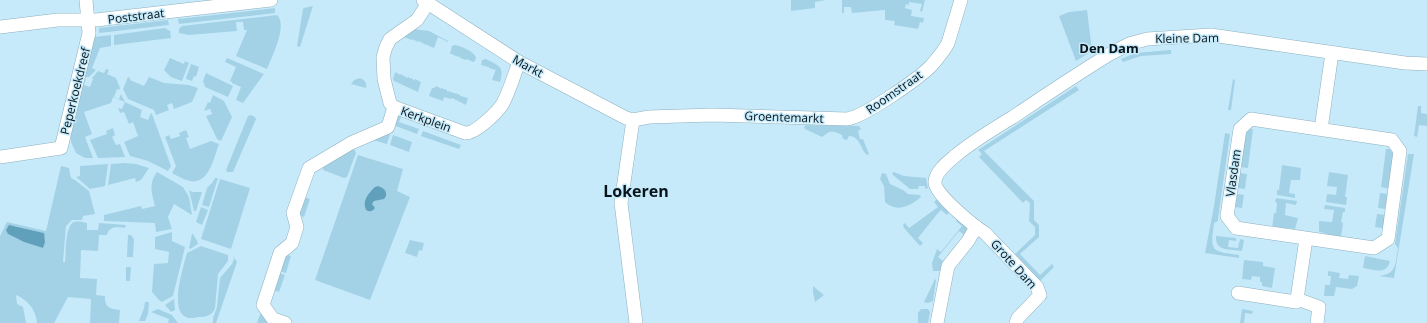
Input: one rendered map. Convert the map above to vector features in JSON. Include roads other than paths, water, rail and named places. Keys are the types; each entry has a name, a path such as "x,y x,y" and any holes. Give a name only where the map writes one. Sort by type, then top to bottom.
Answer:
{"street":[{"path":"86,0 88,20"},
{"name":"Poststraat","path":"0,27 58,20 96,20 271,0"},
{"name":"Roomstraat","path":"854,118 864,113 913,80 931,66 948,43 961,0"},
{"name":"Markt","path":"425,2 519,62 626,118 633,120"},
{"name":"Kerkplein","path":"425,2 417,20 390,39 383,57 384,79 390,103 394,107 465,133 473,132 503,104 519,62"},
{"name":"Peperkoekdreef","path":"0,157 61,148 90,33 88,20"},
{"name":"Kleine Dam","path":"976,227 938,193 934,184 939,172 969,145 1118,49 1129,44 1147,39 1211,35 1405,63 1427,64"},
{"path":"1321,129 1332,53"},
{"path":"285,323 274,319 263,305 280,253 292,243 297,227 294,213 309,168 351,143 388,127 394,107"},
{"name":"Groentemarkt","path":"633,120 649,117 713,115 854,118"},
{"name":"Vlasdam","path":"1251,119 1321,129 1392,140 1400,151 1388,239 1374,248 1236,228 1227,216 1240,129 1251,119"},
{"path":"633,120 621,203 636,323"},
{"path":"937,323 948,266 968,241 976,227"},
{"name":"Grote Dam","path":"976,227 985,233 1037,287 1040,294 1018,318 1016,323"},
{"path":"1238,293 1296,302 1306,239"},
{"path":"1297,299 1319,308 1317,323"}],"district":[{"name":"Den Dam","path":"1109,48"},
{"name":"Lokeren","path":"636,191"}]}
